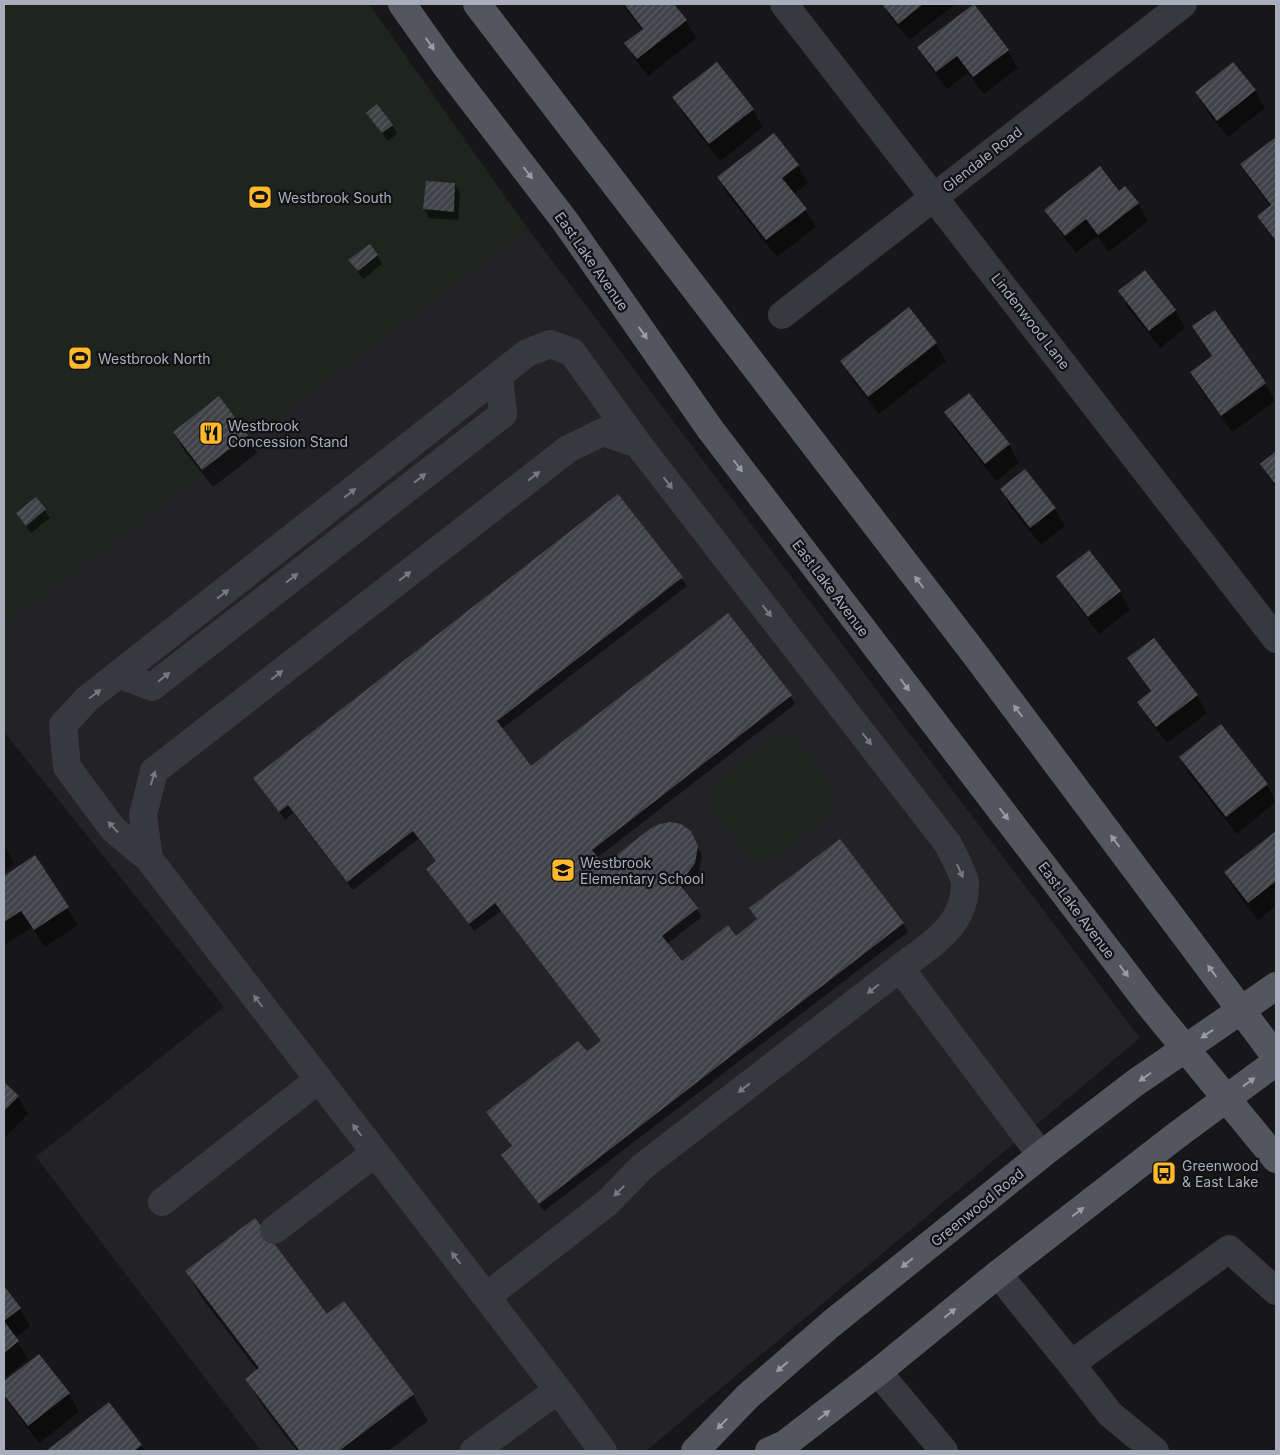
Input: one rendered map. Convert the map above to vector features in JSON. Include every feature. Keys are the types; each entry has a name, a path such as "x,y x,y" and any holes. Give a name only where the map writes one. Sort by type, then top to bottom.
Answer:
{"main road":[{"name":"East Lake Avenue","path":"402,4 446,66 564,221 710,429 1136,987 1276,1159"},
{"path":"477,4 977,657 1276,1057"},
{"name":"Greenwood Road","path":"695,1451 748,1396 831,1324 1041,1155 1135,1083 1276,986"},
{"path":"769,1451 785,1444 878,1372 998,1274 1177,1135 1276,1062"}],"street":[{"name":"Lindenwood Lane","path":"784,4 1276,639"},
{"name":"Glendale Road","path":"782,315 1182,4"},
{"path":"486,1296 607,1203 642,1168 946,933 960,910 965,882 948,844 638,444 572,352 550,344 527,353 120,675 87,699 63,725 67,768 113,829 150,860 603,1451"},
{"path":"150,860 143,815 154,771 568,450 603,432 638,444"},
{"path":"900,968 1041,1155"},
{"path":"162,1202 318,1080"},
{"path":"274,1230 375,1153"},
{"path":"1072,1364 1229,1249 1276,1291"},
{"path":"998,1274 1072,1364 1110,1414 1155,1451"},
{"path":"878,1372 944,1451"},
{"path":"474,1451 558,1390"}],"shaded area":[{"path":"4,4 369,4 528,229 4,625"},
{"name":"Westbrook Elementary School","path":"528,229 1140,1038 646,1451 261,1451 36,1157 224,1007 4,732 4,625"},
{"path":"776,735 797,737 836,794 835,811 770,862 750,860 709,805 710,786"}],"building":[{"path":"624,4 674,4 687,20 637,59 624,43 643,29"},
{"path":"882,4 923,4 898,24"},
{"path":"974,4 1009,50 973,77 957,56 936,72 917,47"},
{"path":"717,62 754,109 709,144 672,97"},
{"path":"1233,62 1256,90 1217,121 1195,92"},
{"path":"377,104 393,125 382,133 366,113"},
{"path":"774,133 799,165 782,178 807,209 766,240 717,177"},
{"path":"1276,137 1276,241 1257,216 1271,205 1240,164"},
{"path":"1100,166 1119,191 1125,186 1139,203 1098,235 1086,219 1065,236 1044,210"},
{"path":"426,181 455,183 454,212 423,209"},
{"path":"370,244 378,255 358,271 348,260"},
{"path":"1145,270 1176,310 1149,331 1118,291"},
{"path":"909,307 937,343 868,397 840,361"},
{"path":"1215,310 1266,383 1221,416 1190,372 1212,356 1192,326"},
{"path":"969,393 1010,444 985,464 944,412"},
{"name":"Westbrook Concession Stand","path":"219,396 248,435 202,470 173,432"},
{"path":"1276,451 1276,485 1260,464"},
{"path":"1025,469 1056,508 1030,528 1000,489"},
{"path":"618,494 683,577 497,721 531,766 728,613 792,695 592,850 604,865 651,828 660,824 670,822 681,824 691,831 698,846 695,863 687,874 677,881 698,908 662,936 682,961 728,925 736,936 757,919 749,908 840,839 904,923 539,1204 501,1155 512,1146 486,1112 578,1041 587,1051 601,1041 495,903 469,924 426,869 436,861 413,831 347,882 288,805 279,812 253,778"},
{"path":"36,497 46,509 26,526 16,513"},
{"path":"1089,550 1121,591 1088,617 1056,576"},
{"path":"1154,638 1198,695 1156,727 1137,702 1151,691 1127,658"},
{"path":"1221,724 1268,784 1226,817 1179,757"},
{"path":"1276,831 1276,881 1248,903 1224,872"},
{"path":"35,855 69,907 34,930 21,911 4,922 4,876"},
{"path":"4,1082 19,1096 4,1111"},
{"path":"255,1218 327,1314 344,1301 414,1394 339,1451 300,1451 245,1379 259,1368 185,1271"},
{"path":"4,1286 21,1308 4,1321"},
{"path":"4,1321 19,1341 4,1353"},
{"path":"39,1354 70,1393 28,1426 4,1395 4,1381"},
{"path":"109,1402 142,1445 134,1451 46,1451"}],"place":[{"name":"Westbrook South","path":"260,197"},
{"name":"Westbrook North","path":"80,358"},
{"name":"Westbrook Concession Stand","path":"211,433"},
{"name":"Westbrook Elementary School","path":"563,870"},
{"name":"Greenwood & East Lake","path":"1164,1173"}]}
